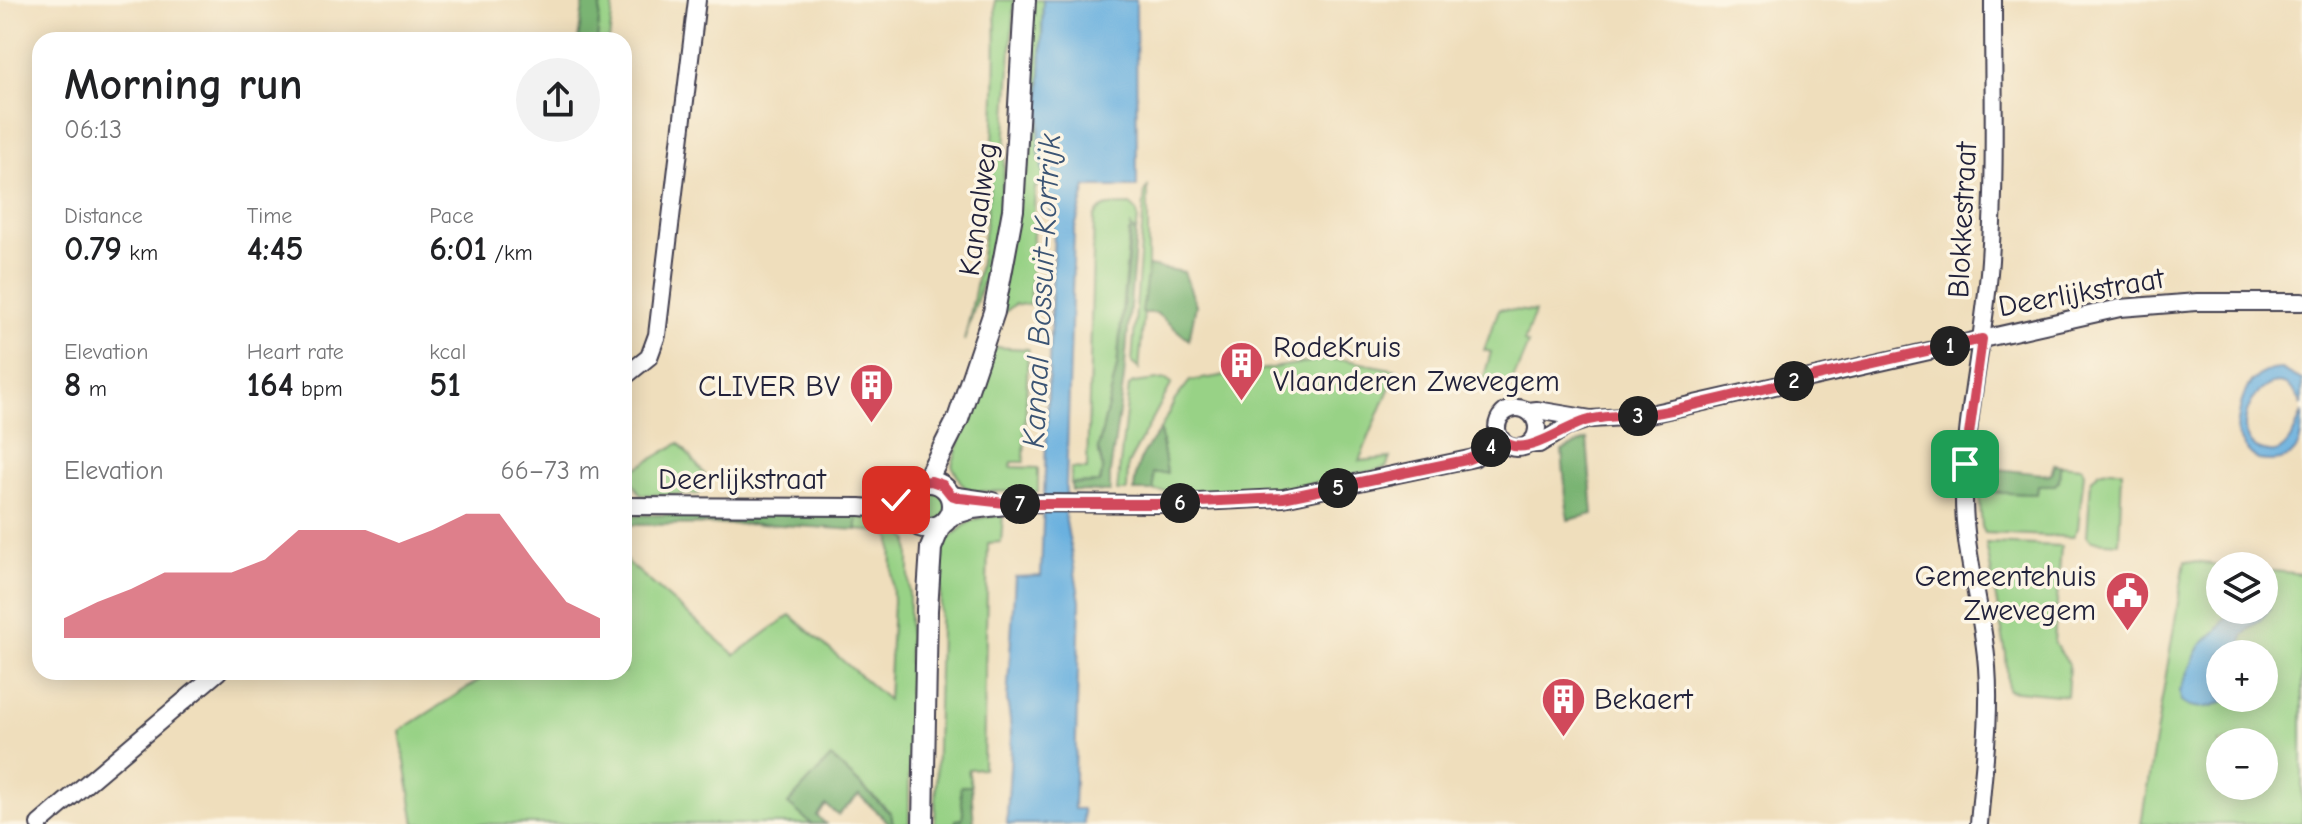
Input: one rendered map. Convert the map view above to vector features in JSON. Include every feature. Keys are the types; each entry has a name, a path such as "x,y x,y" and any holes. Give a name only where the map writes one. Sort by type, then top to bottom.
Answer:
{"main road":[{"name":"Kanaalweg","path":"940,488 958,419 994,312 1007,248 1016,171 1025,0"},
{"path":"923,824 931,548 953,508 940,488 915,486 910,512 921,548 927,610"},
{"path":"910,512 929,528 945,521"}],"street":[{"path":"632,371 649,357 655,343 697,0"},
{"name":"Blokkestraat","path":"1979,824 1989,701 1981,606 1969,553 1964,499 1965,464 1990,262 1995,151 1993,0"},
{"name":"Deerlijkstraat","path":"1529,444 1539,444 1568,426 1591,419 1665,412 2090,314 2144,305 2197,302 2302,302"},
{"path":"1516,408 1528,411 1537,427 1529,444 1512,447 1501,439 1498,422 1505,412 1516,408"},
{"name":"Deerlijkstraat","path":"1528,411 1591,419"},
{"path":"945,521 973,510 1022,503 1158,504 1283,498 1474,458 1501,439"},
{"path":"940,488 1022,503"},
{"name":"Deerlijkstraat","path":"632,506 860,507 910,512"},
{"path":"39,824 209,680"}],"green space":[{"path":"584,0 601,0 598,32 579,32"},
{"path":"601,0 614,0 610,32 598,32"},
{"path":"995,0 1014,0 1003,183 992,252 964,341 981,258 991,172"},
{"path":"1032,0 1043,0 1039,150 1046,185 1035,187 1030,305 1015,304 1004,313 1000,312"},
{"path":"1148,187 1148,266 1139,369 1132,363 1145,190"},
{"path":"1130,205 1136,211 1138,222 1136,234 1134,230 1129,232 1117,367 1098,449 1103,470 1099,483 1071,484 1071,468 1087,469 1094,218 1105,207"},
{"path":"1131,227 1136,234 1124,378 1110,492 1072,491 1071,484 1099,483 1102,475 1098,449 1117,367"},
{"path":"1148,266 1184,272 1196,305 1189,340 1156,313 1142,313"},
{"path":"1499,309 1535,312 1524,342 1528,344 1508,392 1482,384 1491,352 1484,350"},
{"path":"990,347 1028,349 1024,462 1012,462 1011,467 1038,468 1038,492 969,491 952,465"},
{"path":"1322,360 1346,360 1397,370 1359,461 1390,458 1386,468 1304,485 1240,493 1154,491 1153,473 1167,472 1160,430 1175,400 1190,381"},
{"path":"1166,379 1172,383 1128,464 1127,491 1117,491 1129,386"},
{"path":"1160,430 1167,473 1153,473 1154,491 1134,491 1141,458"},
{"path":"1587,439 1593,514 1568,520 1562,451"},
{"path":"679,443 710,481 698,494 641,495 632,482 632,471"},
{"path":"2054,464 2060,465 2059,481 2055,485 2038,485 2037,494 1979,492 1977,474 1980,467 2051,475"},
{"path":"2060,465 2082,467 2084,473 2078,528 2073,537 1985,533 1979,492 2037,494 2038,485 2054,485 2059,481"},
{"path":"2111,469 2122,471 2119,543 2091,541 2087,536 2091,481 2099,472"},
{"path":"929,486 942,492 948,505 942,518 929,524 916,518 910,505 916,492"},
{"path":"857,514 880,517 909,540 909,824 893,824 891,813 831,757 788,804 812,824 415,824 400,731 480,680 632,680 632,566 735,655 790,615 888,700 893,602 891,538 883,532 857,530"},
{"path":"857,514 857,530 765,524 632,525 632,515"},
{"path":"1003,515 1001,542 988,543 983,768 968,769 971,786 962,786 962,819 956,820 955,824 935,824 942,551 944,542 970,522"},
{"path":"1986,543 2061,546 2054,643 2069,664 2067,696 2008,690 2006,654"},
{"path":"2185,561 2206,563 2206,624 2278,624 2278,571 2302,574 2302,824 2141,824"},
{"path":"831,757 891,814 893,824 859,795 838,815 826,805 817,816 826,824 812,824 788,804"},
{"path":"961,786 971,786 974,824 955,824 963,815"}],"water":[{"path":"1043,0 1136,0 1137,187 1086,187 1074,232 1065,516 1080,601 1074,809 1083,809 1084,824 1007,824 1011,747 1007,701 1015,577 1041,576 1054,231 1039,150"},
{"path":"2281,369 2302,380 2302,405 2291,389 2279,383 2267,386 2248,409 2245,424 2247,437 2261,450 2280,450 2292,436 2302,412 2299,444 2290,456 2282,460 2258,460 2246,449 2238,435 2241,407 2246,390 2256,378 2271,370"},
{"path":"2222,624 2255,624 2243,640 2206,640"},
{"path":"2206,640 2206,706 2193,707 2181,701 2180,691"}],"place":[{"name":"RodeKruis Vlaanderen Zwevegem","path":"1242,403"},
{"name":"CLIVER BV","path":"871,425"},
{"name":"Gemeentehuis Zwevegem","path":"2127,632"},
{"name":"Bekaert","path":"1563,738"}],"route":[{"path":"896,500 908,496 922,482 931,481 943,485 951,495 960,498 1014,504 1158,504 1283,498 1474,458 1501,439 1505,444 1518,448 1539,444 1568,426 1591,419 1665,412 1982,339 1965,464"}],"water label":[{"name":"Kanaal Bossuit-Kortrijk","path":"1041,291"}]}
